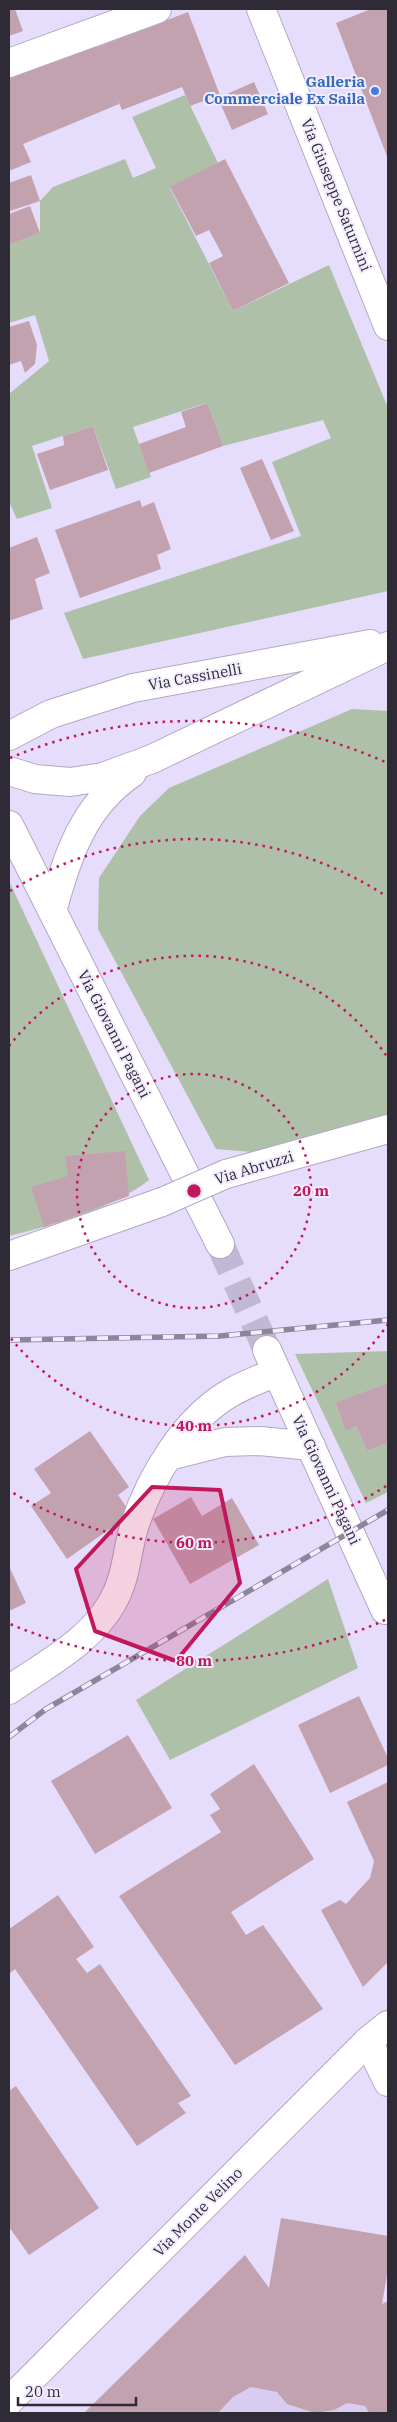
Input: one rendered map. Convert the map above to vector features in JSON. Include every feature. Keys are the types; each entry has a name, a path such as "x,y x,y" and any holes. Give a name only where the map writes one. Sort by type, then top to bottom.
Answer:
{"street":[{"path":"9,63 157,9"},
{"name":"Via Giuseppe Saturnini","path":"261,9 388,326"},
{"name":"Via Cassinelli","path":"9,736 51,714 133,688 388,641"},
{"path":"9,770 34,779 70,782 103,777 152,760 388,646"},
{"path":"52,911 67,859 88,816 114,786 152,760"},
{"name":"Via Giovanni Pagani","path":"9,825 220,1244"},
{"name":"Via Abruzzi","path":"9,1256 162,1202 226,1174 388,1130"},
{"name":"Via Giovanni Pagani","path":"169,1456 193,1424 210,1407 272,1361 385,1610"},
{"path":"9,1690 87,1634 111,1604 127,1568 134,1529 145,1497 156,1474 169,1456 225,1442 260,1441 311,1446"},
{"path":"378,2033 388,2082"},
{"name":"Via Monte Velino","path":"9,2401 378,2033"}],"highlighted area":[{"path":"152,1487 220,1490 240,1583 176,1661 95,1631 76,1569"}],"shaded area":[{"path":"251,2387 365,2406 369,2413 218,2413 233,2397"}],"green space":[{"path":"185,95 218,163 170,188 233,311 329,265 388,408 388,591 83,659 64,613 301,536 272,462 331,438 323,420 223,446 206,403 133,427 151,477 116,489 93,426 32,446 52,508 17,519 9,502 9,394 49,361 35,315 9,323 9,245 40,233 40,201 53,187 125,159 133,178 156,168 132,117"},
{"path":"352,709 388,711 388,1116 252,1152 216,1149 98,929 99,878 140,816 169,788"},
{"path":"9,881 149,1180 134,1191 100,1208 64,1221 9,1236"},
{"path":"388,1351 388,1383 335,1404 346,1430 356,1426 367,1451 388,1443 388,1492 366,1503 295,1354"},
{"path":"328,1579 358,1668 170,1760 136,1700"}],"building":[{"path":"9,9 15,9 23,31 9,36"},
{"name":"Galleria Commerciale Ex Saila","path":"371,9 388,9 388,159 336,23"},
{"path":"188,12 220,95 190,106 182,87 122,110 116,96 119,104 23,144 31,162 9,171 9,76 94,42 97,47"},
{"path":"254,82 268,114 232,130 218,98"},
{"path":"225,159 289,283 233,311 209,263 223,256 209,230 196,236 170,187"},
{"path":"31,175 40,201 10,211 9,183"},
{"path":"30,206 40,233 9,245 9,214"},
{"path":"29,321 37,345 35,364 25,373 21,361 9,365 9,327"},
{"path":"207,403 223,446 149,473 139,444 186,427 181,412"},
{"path":"93,426 108,470 50,490 37,454 64,445 63,436"},
{"path":"262,459 294,531 271,540 240,468"},
{"path":"140,500 142,507 154,502 171,549 157,555 161,569 80,598 55,530"},
{"path":"37,537 50,573 35,579 43,609 9,621 9,548"},
{"path":"125,1151 129,1196 44,1227 31,1187 68,1176 65,1156"},
{"path":"388,1383 388,1443 367,1451 356,1426 346,1431 335,1403"},
{"path":"90,1431 129,1487 118,1495 131,1514 67,1559 31,1506 51,1493 34,1469"},
{"path":"191,1497 202,1516 232,1498 259,1545 190,1584 153,1519"},
{"path":"9,1566 26,1603 9,1611"},
{"path":"359,1696 388,1758 388,1765 330,1793 298,1725"},
{"path":"128,1735 172,1808 95,1854 51,1781"},
{"path":"254,1764 314,1859 231,1912 246,1935 263,1925 323,2009 235,2065 119,1896 221,1832 210,1815 220,1809 210,1794"},
{"path":"388,1782 388,1962 363,1987 321,1910 340,1900 346,1904 370,1878 374,1861 347,1802"},
{"path":"58,1895 94,1947 76,1959 87,1973 100,1964 191,2096 178,2103 186,2113 137,2146 15,1969 9,1974 9,1929"},
{"path":"16,2086 99,2208 29,2255 9,2227 9,2091"},
{"path":"281,2218 388,2236 388,2270 382,2304 388,2301 388,2413 369,2413 365,2406 347,2403 334,2410 315,2413 287,2404 277,2392 251,2387 233,2397 218,2413 84,2413 245,2255 269,2288"}],"tunnel":[{"path":"220,1244 267,1350"}],"railway":[{"path":"9,1340 220,1336 388,1320"},
{"path":"9,1737 46,1709 388,1510"}],"place":[{"name":"Galleria Commerciale Ex Saila","path":"375,91"}]}
